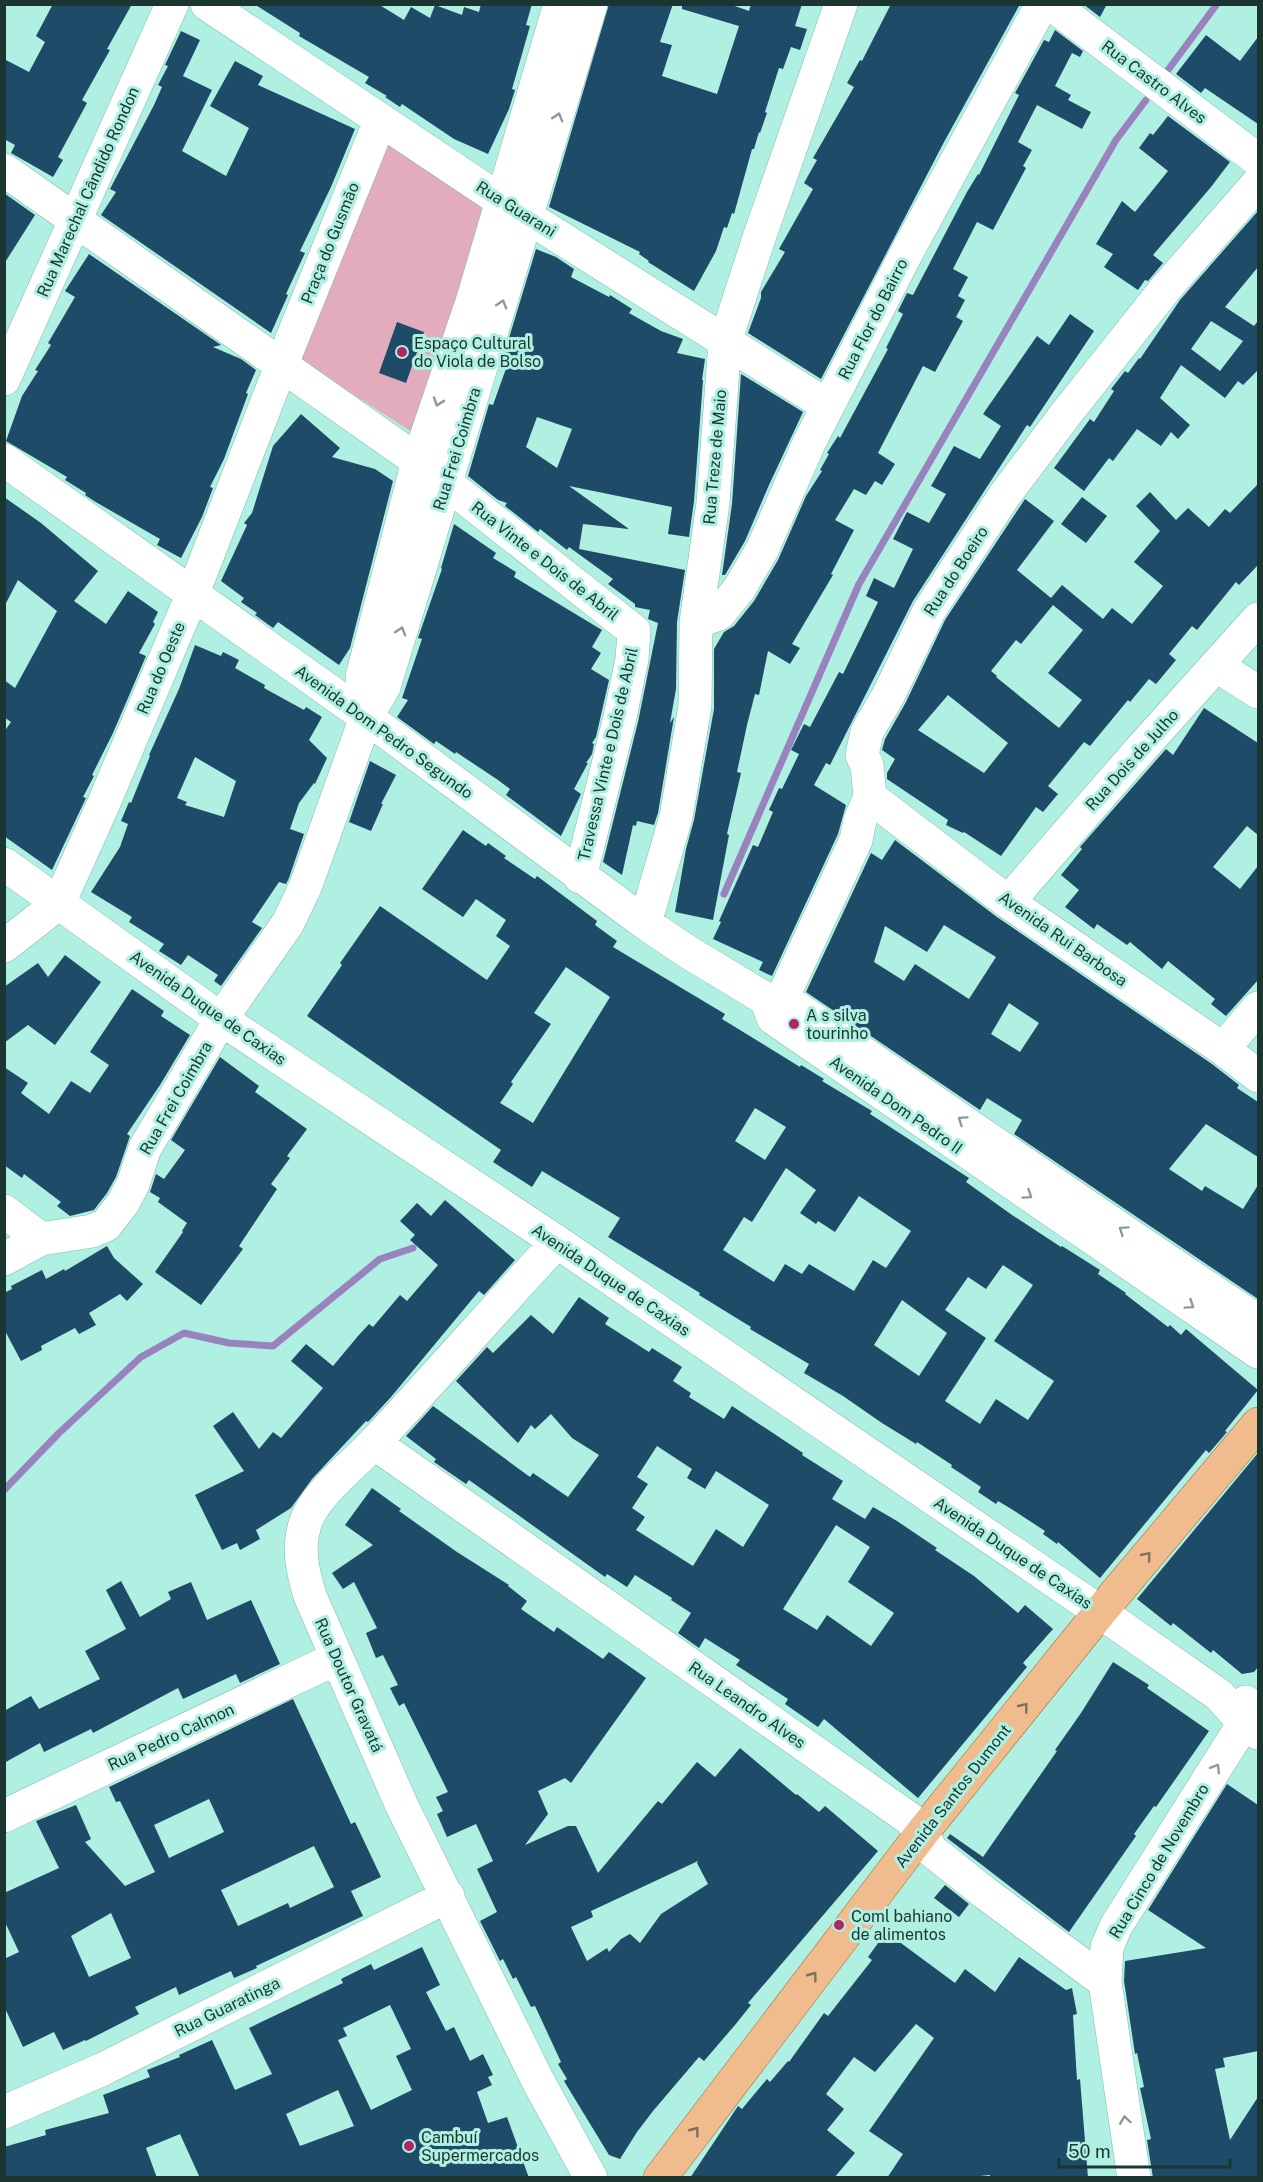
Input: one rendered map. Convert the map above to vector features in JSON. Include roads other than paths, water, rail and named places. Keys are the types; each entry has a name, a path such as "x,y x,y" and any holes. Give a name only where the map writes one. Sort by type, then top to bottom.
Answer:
{"main road":[{"name":"Avenida Santos Dumont","path":"660,2178 922,1833 1100,1612 1258,1424"}],"street":[{"name":"Rua Marechal Cândido Rondon","path":"4,379 172,4"},
{"name":"Rua Guarani","path":"207,4 515,209 828,406"},
{"name":"Rua Frei Coimbra","path":"4,1259 41,1239 92,1231 106,1225 112,1219 132,1184 145,1148 221,1020 292,914 306,885 366,717 384,687 446,483 515,209 560,4"},
{"name":"Rua Frei Coimbra","path":"366,717 362,677 418,462 472,299 515,209 591,4"},
{"name":"Rua Treze de Maio","path":"645,923 676,817 695,706 696,622 713,503 725,342 841,4"},
{"name":"Rua Flor do Bairro","path":"696,622 719,614 739,589 762,550 828,406 906,254 1042,4"},
{"name":"Rua Castro Alves","path":"1051,4 1258,159"},
{"name":"Praça do Gusmão","path":"280,366 380,121"},
{"name":"Rua Vinte e Dois de Abril","path":"4,170 418,462 634,631"},
{"name":"Rua do Boeiro","path":"774,1005 856,840 860,820 870,797 867,765 862,755 867,732 889,694 929,611 1005,496 1065,415 1166,288 1258,183"},
{"name":"Rua do Oeste","path":"4,946 59,903 193,593 280,366"},
{"name":"Avenida Dom Pedro Segundo","path":"4,460 366,717 645,923 774,1005"},
{"name":"Rua Dois de Julho","path":"1008,902 1139,751 1258,620"},
{"name":"Travessa Vinte e Dois de Abril","path":"580,876 620,717 632,659 634,631"},
{"path":"1217,666 1258,692"},
{"name":"Avenida Rui Barbosa","path":"870,797 1008,902 1239,1062"},
{"name":"Avenida Duque de Caxias","path":"4,864 221,1020 557,1242 1100,1612 1248,1705"},
{"name":"Avenida Dom Pedro II","path":"774,1005 1159,1270 1258,1352"},
{"path":"1239,1062 1258,1008"},
{"path":"1239,1062 1258,1035"},
{"path":"4,1211 41,1239"},
{"name":"Rua Doutor Gravatá","path":"557,1242 320,1499 305,1524 301,1543 302,1566 310,1596 402,1806 538,2081 591,2178"},
{"name":"Avenida Dom Pedro II","path":"1159,1270 1258,1322"},
{"name":"Rua Leandro Alves","path":"374,1443 910,1819 922,1833 931,1850 1105,1982"},
{"name":"Rua Pedro Calmon","path":"4,1816 337,1658"},
{"name":"Rua Cinco de Novembro","path":"1134,2178 1105,1982 1107,1947 1116,1926 1248,1705"},
{"name":"Rua Guaratinga","path":"4,2112 103,2068 448,1896"}],"waterway":[{"path":"1168,70 1217,4"},
{"path":"724,894 859,584 1116,140 1146,100"},
{"path":"4,1490 59,1433 141,1357 184,1333 229,1343 273,1346 380,1259 413,1248"}],"place":[{"name":"Espaço Cultural do Viola de Bolso","path":"402,352"},
{"name":"A s silva tourinho","path":"794,1024"},
{"name":"Coml bahiano de alimentos","path":"839,1925"},
{"name":"Cambuí Supermercados","path":"409,2146"}]}
